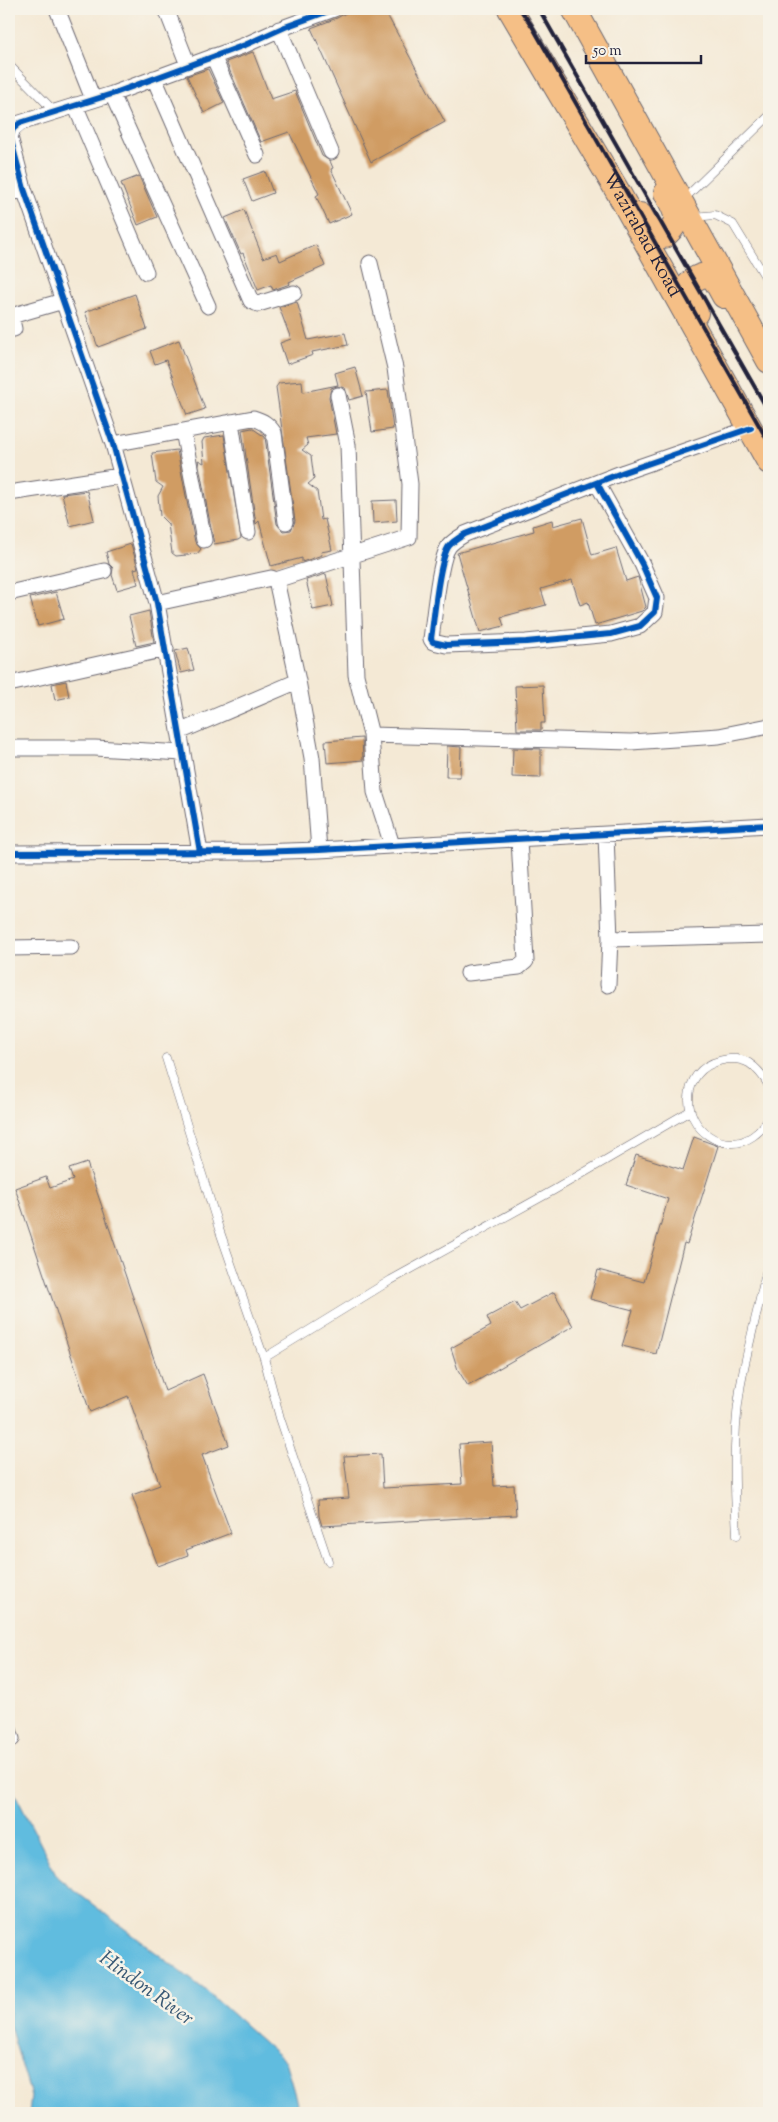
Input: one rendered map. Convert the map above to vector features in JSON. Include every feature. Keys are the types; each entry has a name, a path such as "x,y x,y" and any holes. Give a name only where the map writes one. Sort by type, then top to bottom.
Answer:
{"highway":[{"name":"Wazirabad Road","path":"510,9 700,335 769,462"},
{"path":"574,9 661,162 769,360"},
{"path":"618,192 633,200 647,227 654,235 664,236 674,229 676,219 674,208 657,177 661,162"},
{"path":"700,335 702,325 687,295 686,289 693,280 700,276 707,274 713,276 732,309 744,317"}],"street":[{"path":"57,9 93,99"},
{"path":"166,9 188,65"},
{"path":"200,852 157,603 120,476 113,444 24,189 10,137 14,125 112,94 334,9"},
{"path":"279,29 331,152"},
{"path":"213,56 257,155"},
{"path":"154,78 251,301 258,304 294,293"},
{"path":"112,94 208,306"},
{"path":"75,105 146,272"},
{"path":"9,194 24,189"},
{"path":"157,603 271,578 276,580 409,537 410,484 395,368 370,263"},
{"path":"9,330 14,329 11,316 63,301"},
{"path":"338,395 348,445 356,675 371,735 375,792 392,845"},
{"path":"113,444 253,418 261,420 274,433 286,522"},
{"path":"231,422 248,532"},
{"path":"596,483 642,564 657,598 655,612 640,626 602,635 526,642 446,645 433,642 431,639 443,560 448,547 465,534 596,483 751,428"},
{"path":"182,431 204,540"},
{"path":"9,493 120,476"},
{"path":"9,594 104,571"},
{"path":"276,580 298,681 312,758 319,850"},
{"path":"9,684 166,649"},
{"path":"179,732 298,681"},
{"path":"371,735 631,742 719,736 769,726"},
{"path":"9,748 95,748 183,753"},
{"path":"9,853 319,850 606,836 769,825"},
{"path":"606,836 610,939 608,985"},
{"path":"468,973 519,967 526,962 519,840"},
{"path":"610,939 769,935"},
{"path":"9,948 71,947"}],"lane":[{"path":"9,65 55,112"},
{"path":"769,116 687,209 715,215 733,224 769,283"},
{"path":"166,1058 219,1229 264,1358 280,1418 328,1561"},
{"path":"769,1086 762,1075 748,1062 730,1059 712,1063 697,1075 690,1092 690,1111 698,1128 713,1139 731,1143 749,1139 766,1131 769,1118"},
{"path":"264,1358 391,1280 554,1190 690,1111"},
{"path":"737,1535 734,1470 740,1395 744,1368 769,1260"}],"water":[{"name":"Hindon River","path":"9,1782 58,1878 209,1993 285,2061 300,2113 29,2113 31,2096 9,2023"}],"building":[{"path":"353,9 384,9 445,122 371,162 311,28 337,18"},
{"path":"253,52 271,99 295,91 322,156 330,161 333,168 331,169 352,214 329,224 316,196 319,194 289,132 261,142 226,62"},
{"path":"208,69 224,103 204,113 187,76"},
{"path":"265,171 273,193 252,201 243,179"},
{"path":"139,176 157,217 138,225 121,183"},
{"path":"244,210 263,258 277,253 280,261 316,245 325,266 289,282 290,284 273,290 271,285 258,290 243,253 241,254 225,218"},
{"path":"135,294 147,329 98,347 85,312"},
{"path":"297,302 308,340 345,333 348,345 312,352 313,355 287,364 280,343 291,339 279,307"},
{"path":"179,340 205,409 187,415 166,360 155,364 150,351"},
{"path":"355,367 363,396 349,400 345,388 337,386 331,388 329,397 336,434 306,438 308,445 302,450 311,456 314,479 308,484 317,491 321,520 325,519 332,550 321,552 322,555 302,562 302,558 271,566 259,521 256,524 242,430 252,428 265,437 277,524 283,531 291,530 295,521 276,387 279,383 302,381 303,392 338,385 335,373"},
{"path":"388,390 393,429 372,432 366,392"},
{"path":"224,435 241,538 214,544 198,460 204,463 202,442 204,438"},
{"path":"177,450 195,542 201,549 197,554 176,556 172,553 168,524 160,516 158,496 163,487 156,482 152,453"},
{"path":"87,491 94,520 70,526 62,494"},
{"path":"396,500 397,521 373,523 372,501"},
{"path":"582,518 592,555 616,548 626,581 638,577 646,607 642,611 595,625 588,602 580,605 572,580 541,589 546,605 501,617 504,626 480,632 457,553 534,531 533,526 552,520 553,526"},
{"path":"131,544 138,568 134,569 138,584 117,590 112,575 113,568 109,564 106,552"},
{"path":"326,574 333,606 313,610 306,580"},
{"path":"56,592 64,619 38,626 30,598"},
{"path":"149,611 154,642 136,646 129,616"},
{"path":"188,648 194,670 181,673 175,651"},
{"path":"66,681 69,697 55,700 52,684"},
{"path":"543,685 545,723 541,723 541,730 517,730 515,686"},
{"path":"362,738 363,760 327,763 325,741"},
{"path":"447,746 461,747 460,777 446,777"},
{"path":"513,748 541,749 541,778 512,777"},
{"path":"694,1137 718,1146 687,1244 684,1243 656,1354 622,1346 633,1310 590,1299 598,1270 644,1282 668,1199 626,1185 636,1155 683,1170"},
{"path":"87,1163 165,1391 203,1374 229,1445 202,1455 231,1533 186,1550 188,1555 158,1566 132,1495 160,1485 128,1396 90,1412 15,1188 46,1177 50,1188 73,1180 69,1169"},
{"path":"554,1292 573,1326 468,1386 458,1370 451,1348 491,1326 487,1317 515,1302 520,1310"},
{"path":"491,1442 494,1486 514,1485 516,1515 322,1526 318,1500 349,1498 344,1456 381,1454 383,1488 462,1484 459,1444"}],"railway":[{"path":"520,9 532,26 769,443"},
{"path":"539,9 769,412"}],"cycle path":[{"path":"200,852 157,603 113,444 24,189 10,137 13,129 20,123 112,94 245,45 285,27 334,9"},
{"path":"597,483 642,564 657,598 655,612 640,626 611,634 526,642 446,645 433,642 431,639 442,563 449,546 457,539 465,534 624,472 751,428"},
{"path":"9,853 319,850 769,825"}]}
